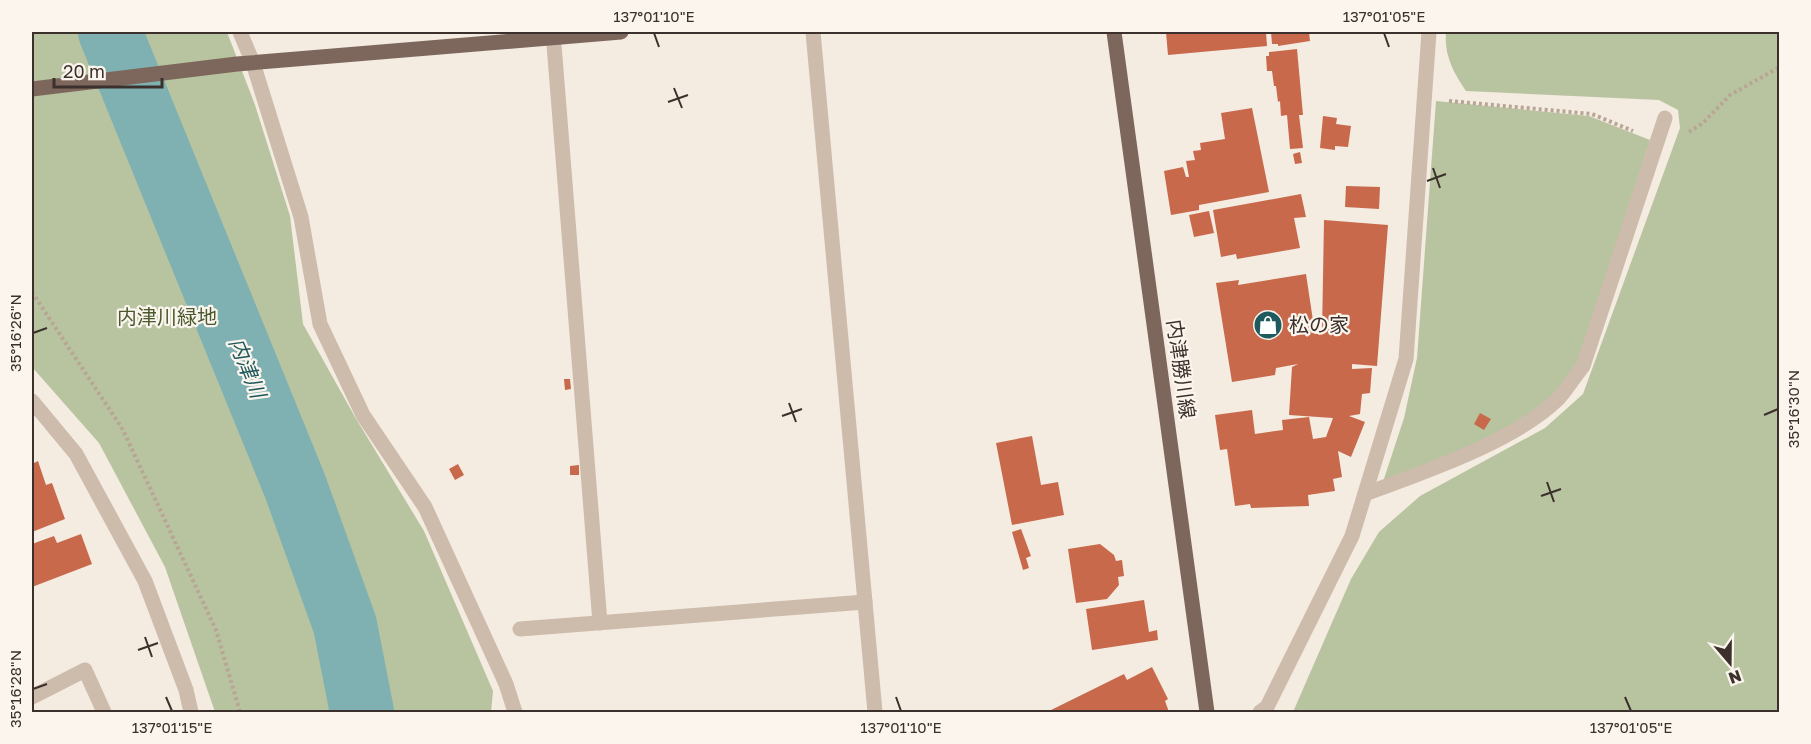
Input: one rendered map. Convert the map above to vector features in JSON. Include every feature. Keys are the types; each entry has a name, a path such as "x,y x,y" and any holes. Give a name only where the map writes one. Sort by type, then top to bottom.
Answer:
{"main road":[{"path":"32,89 237,64 553,34 621,32"},
{"name":"内津勝川線","path":"1114,32 1207,712"}],"street":[{"path":"240,32 254,63 301,217 320,324 363,415 425,507 506,684 515,712"},
{"path":"813,32 875,712"},
{"path":"1260,712 1267,707 1352,536 1406,359 1429,32"},
{"path":"553,34 600,623"},
{"path":"1365,494 1451,462 1525,424 1558,399 1583,366 1665,118"},
{"path":"32,401 76,454 145,580 186,690 191,712"},
{"path":"520,629 865,602"},
{"path":"32,697 85,670 104,712"}],"path":[{"path":"1424,99 1592,114 1657,144 1688,133 1702,123 1730,94 1779,67"},
{"path":"32,292 123,430 216,630 240,712"}],"green space":[{"name":"内津川緑地","path":"32,32 227,32 255,105 290,216 303,324 355,417 424,531 493,691 491,712 215,712 165,567 99,443 32,367"},
{"path":"1446,32 1779,32 1779,712 1293,712 1351,579 1379,532 1420,496 1545,428 1583,394 1680,128 1678,110 1659,100 1466,91 1450,63 1446,48"},
{"path":"1436,101 1589,116 1650,140 1577,365 1561,388 1539,409 1498,434 1449,457 1383,482 1404,418 1417,358"}],"building":[{"path":"1166,32 1266,32 1267,46 1168,55"},
{"path":"1271,32 1309,32 1310,41 1278,46 1278,44 1272,44"},
{"path":"1297,49 1303,115 1299,115 1303,148 1290,149 1287,115 1281,116 1280,101 1278,102 1272,71 1267,71 1266,56 1269,56 1269,52"},
{"path":"1252,108 1269,192 1199,205 1199,210 1171,215 1164,171 1183,167 1186,177 1189,177 1186,161 1195,160 1193,151 1201,150 1200,143 1225,139 1221,113"},
{"path":"1323,116 1337,118 1336,124 1351,126 1348,147 1335,146 1335,150 1320,148"},
{"path":"1300,152 1302,163 1295,164 1293,154"},
{"path":"1346,186 1380,187 1379,209 1345,207"},
{"path":"1301,194 1306,217 1294,218 1300,248 1237,259 1236,254 1221,257 1213,210"},
{"path":"1209,211 1214,233 1194,237 1189,215"},
{"path":"1324,220 1388,225 1377,366 1352,364 1352,369 1372,368 1370,393 1362,394 1360,414 1349,416 1365,422 1351,457 1338,451 1342,477 1333,479 1335,491 1308,495 1309,506 1251,508 1250,504 1235,506 1227,449 1220,450 1215,415 1252,410 1255,434 1283,430 1282,420 1309,417 1313,439 1326,437 1333,418 1289,415 1292,367 1298,364 1276,368 1275,375 1232,382 1216,283 1239,280 1238,285 1306,274 1315,334 1322,334"},
{"path":"564,379 570,379 571,389 565,390"},
{"path":"1480,413 1491,419 1484,430 1474,424"},
{"path":"1032,436 1041,485 1058,482 1064,515 1012,525 996,443"},
{"path":"38,461 46,485 52,483 65,519 32,532 32,464"},
{"path":"458,464 464,475 455,480 449,469"},
{"path":"579,465 579,475 570,475 570,466"},
{"path":"1021,529 1031,556 1026,558 1029,568 1023,570 1012,532"},
{"path":"81,534 92,564 32,587 32,544 54,536 57,543"},
{"path":"1100,544 1114,555 1116,561 1122,560 1124,576 1118,577 1119,585 1107,599 1076,603 1068,549"},
{"path":"1144,600 1149,632 1157,630 1158,640 1092,650 1086,609"},
{"path":"1152,667 1168,699 1165,701 1169,712 1047,712 1124,674 1127,680"}],"waterway":[{"name":"内津川","path":"110,32 295,486 345,625 362,712"}],"place":[{"name":"松の家","path":"1268,325"}]}
